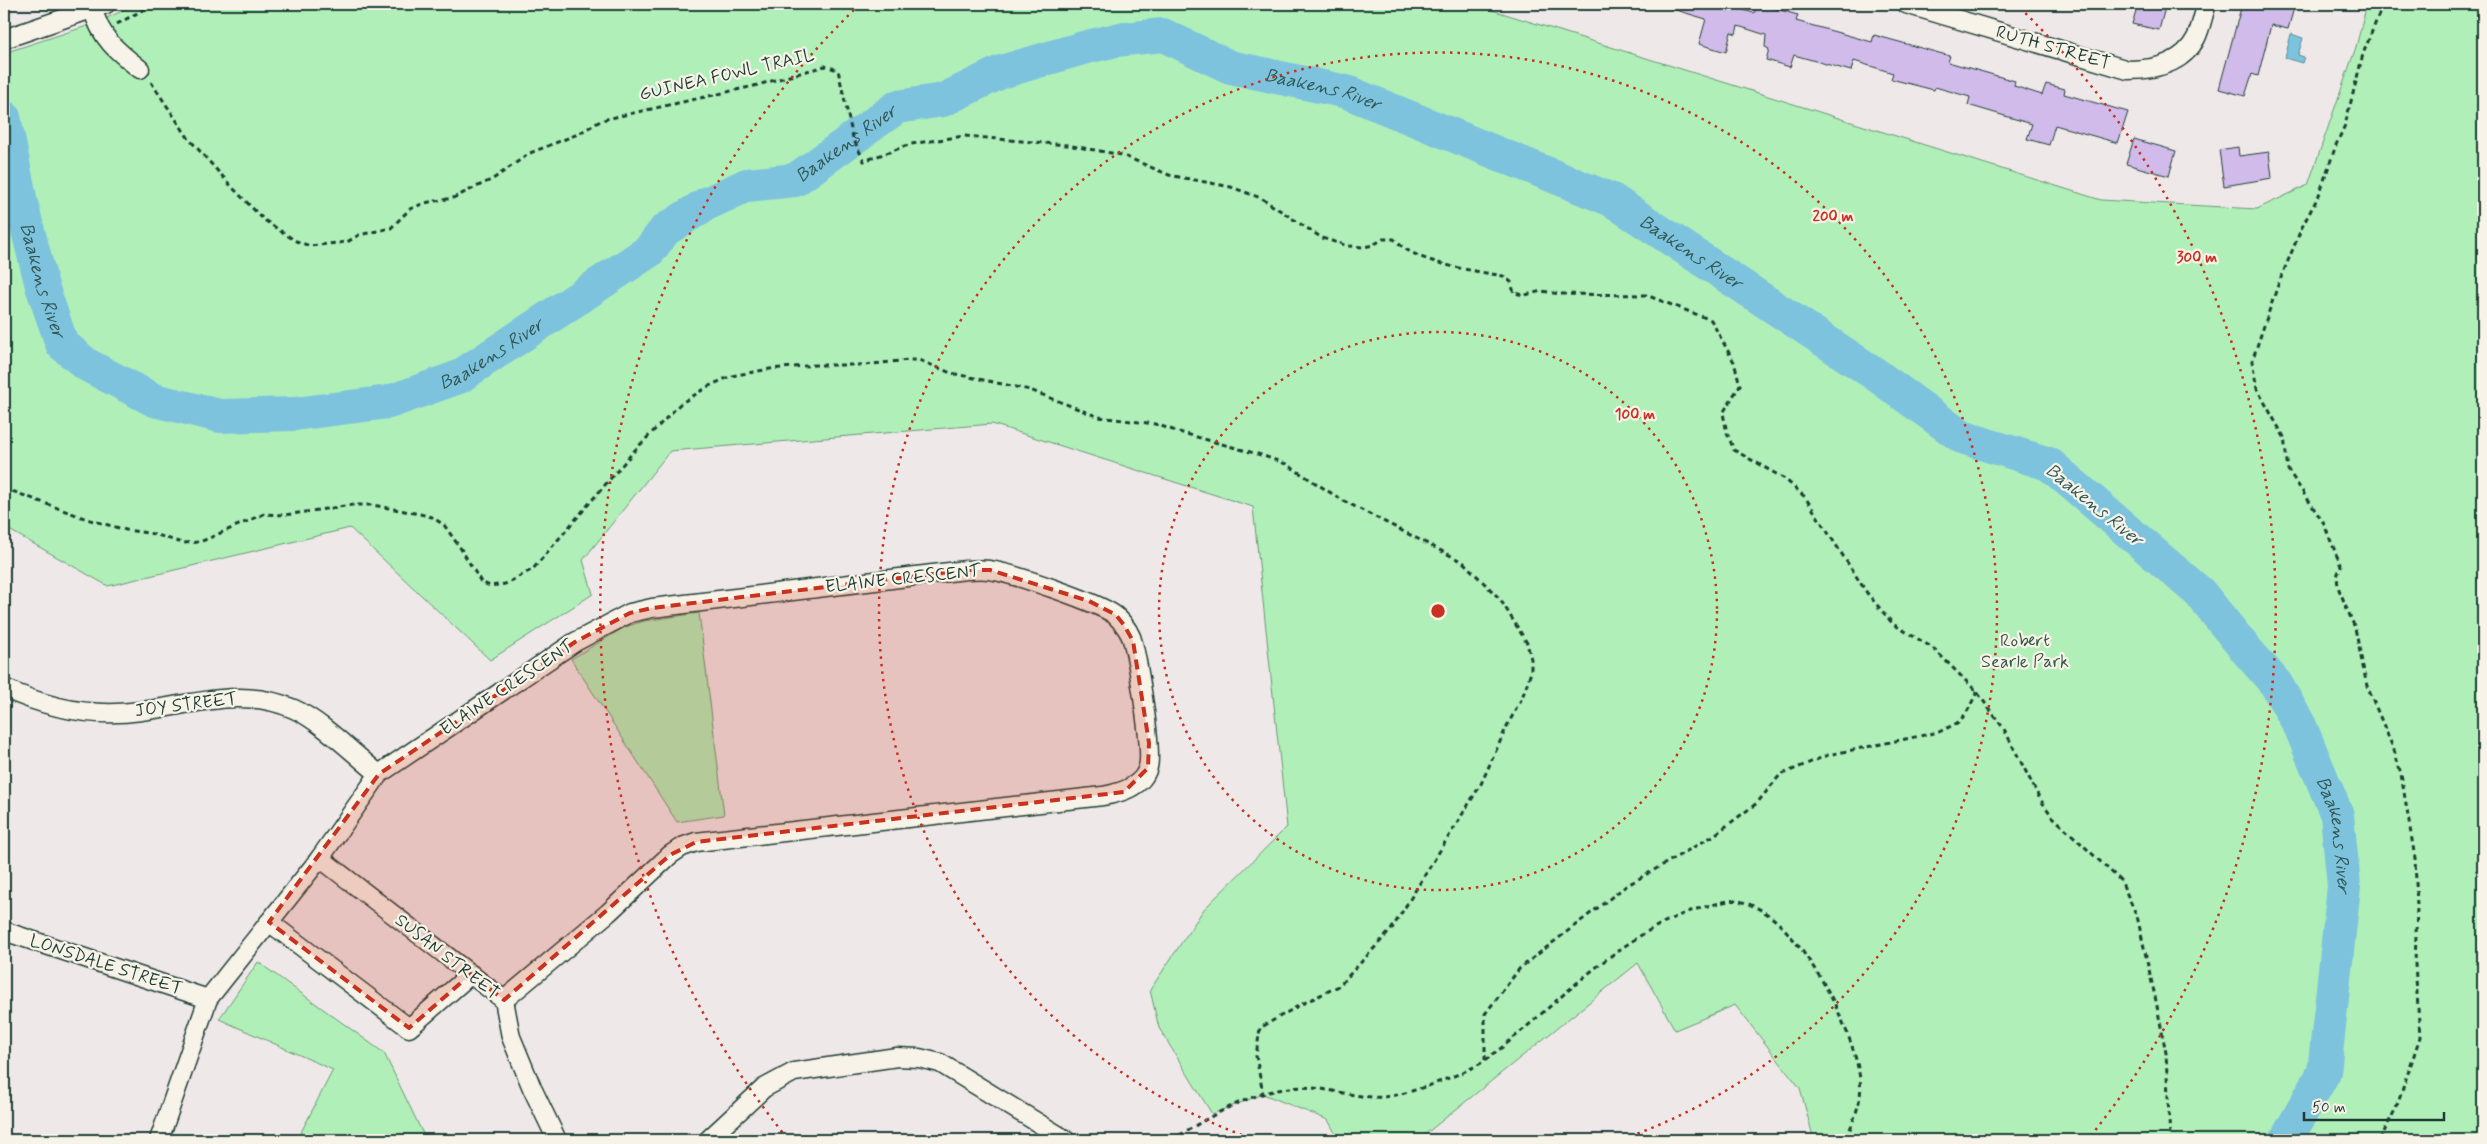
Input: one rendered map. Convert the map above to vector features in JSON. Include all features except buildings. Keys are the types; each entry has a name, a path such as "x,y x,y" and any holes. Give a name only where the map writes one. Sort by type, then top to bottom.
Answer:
{"street":[{"name":"RUTH STREET","path":"1906,4 1956,11 2128,70 2143,70 2162,66 2176,60 2188,50 2196,38 2206,4"},
{"path":"4,39 100,6"},
{"path":"100,6 96,23 105,38 117,51 140,69"},
{"name":"ELAINE CRESCENT","path":"160,1140 208,998 320,858 378,774 575,642 623,616 652,608 966,570 990,570 1089,601 1116,615 1124,625 1133,641 1149,742 1148,768 1138,782 1124,792 1103,796 696,842 682,847 670,855 608,913 504,1000"},
{"name":"JOY STREET","path":"4,688 44,705 98,714 139,712 231,697 258,698 295,709 378,774"},
{"name":"SUSAN STREET","path":"320,858 504,1000 511,1037 532,1088 557,1140"},
{"path":"269,922 409,1028 471,974"},
{"name":"LONSDALE STREET","path":"4,931 208,998"},
{"path":"708,1140 764,1088 794,1072 898,1057 919,1058 940,1063 1066,1140"}],"path":[{"path":"113,26 154,4"},
{"path":"2380,1140 2397,1106 2420,1037 2415,964 2418,907 2415,858 2401,774 2394,750 2367,686 2354,628 2338,587 2337,576 2341,566 2323,522 2288,470 2284,436 2258,389 2252,361 2278,284 2302,227 2319,195 2336,145 2346,125 2363,54 2384,4"},
{"name":"GUINEA FOWL TRAIL","path":"140,69 159,91 189,139 232,187 264,220 296,241 310,246 347,242 359,235 391,228 410,209 424,202 453,198 493,179 530,153 578,134 602,120 754,86 826,66 838,70 853,138 864,161 911,144 964,136 1067,145 1122,155 1169,175 1231,187 1261,198 1322,238 1348,246 1364,247 1383,239 1394,240 1401,247 1442,263 1504,276 1510,282 1514,293 1525,294 1542,290 1567,294 1646,295 1711,320 1734,362 1740,385 1723,413 1727,434 1734,450 1784,479 1805,497 1867,593 1893,624 1933,648 1977,692 2004,729 2040,799 2052,816 2121,881 2137,916 2166,1053 2170,1140"},
{"path":"1485,1061 1485,1014 1520,968 1626,886 1713,836 1757,803 1780,775 1828,755 1939,732 1957,722 1966,714 1977,692"},
{"path":"1172,1140 1198,1124 1263,1094 1292,1088 1383,1097 1428,1086 1485,1061 1593,968 1641,936 1669,921 1703,907 1736,900 1763,910 1796,941 1822,980 1848,1035 1858,1067 1860,1095 1846,1140"}],"highlighted area":[{"path":"966,570 990,570 1089,601 1116,615 1124,625 1133,641 1149,743 1148,768 1124,792 696,842 670,855 504,1000 471,974 409,1028 269,922 379,774 575,642 630,613 652,608"}],"green space":[{"name":"Robert Searle Park","path":"137,4 1473,4 2101,200 2257,209 2308,185 2356,47 2367,4 2483,4 2483,1140 1814,1140 1800,1088 1735,1005 1675,1030 1638,963 1418,1140 1339,1140 1328,1120 1263,1094 1212,1114 1159,1028 1150,990 1204,909 1287,827 1253,507 992,424 670,451 583,560 593,594 490,660 350,528 108,586 4,527 4,53 96,23"},
{"path":"699,613 724,815 677,822 571,659 625,627 644,621"},
{"path":"258,962 384,1053 426,1140 297,1140 333,1070 219,1019"}],"water":[{"path":"2291,34 2303,38 2298,55 2304,57 2302,63 2285,58"}],"waterway":[{"name":"Baakens River","path":"4,117 21,203 42,286 62,344 87,365 154,400 220,416 294,414 389,402 459,377 649,251 665,230 706,204 747,185 795,180 897,107 943,100 1001,72 1116,40 1163,35 1230,67 1347,92 1612,200 1875,374 1962,437 2049,464 2200,593 2276,684 2300,726 2337,815 2344,886 2324,1072 2286,1140"}]}
